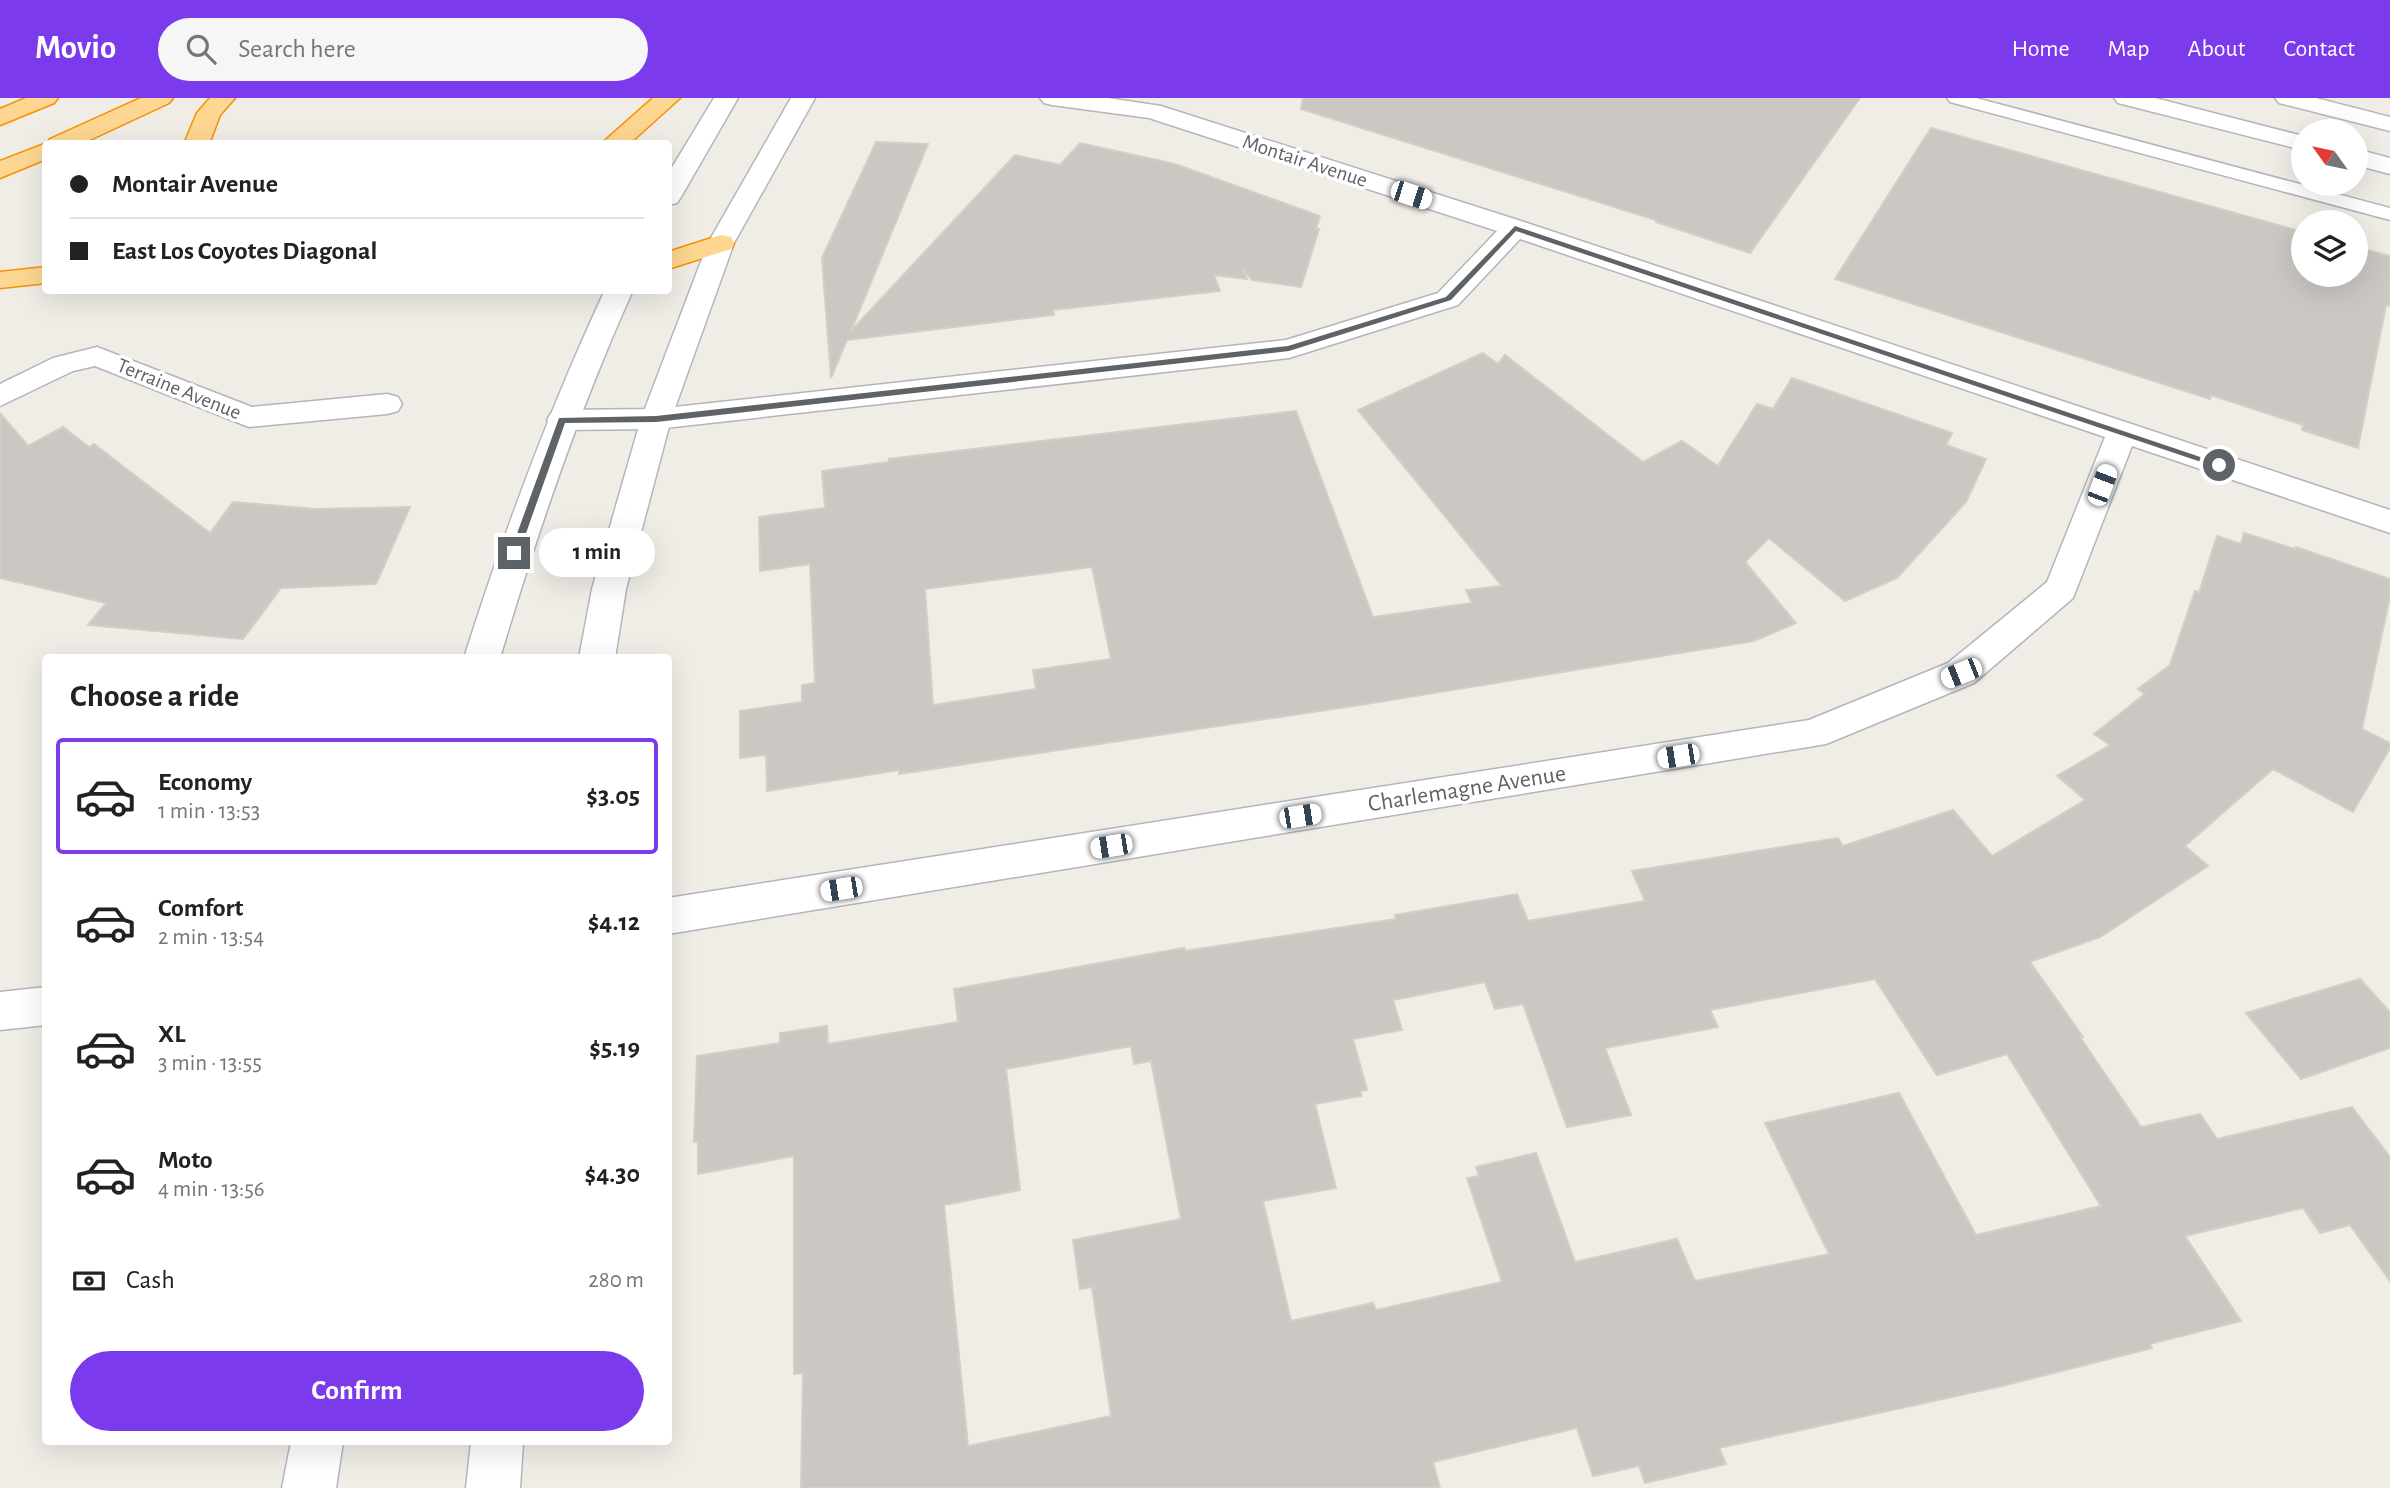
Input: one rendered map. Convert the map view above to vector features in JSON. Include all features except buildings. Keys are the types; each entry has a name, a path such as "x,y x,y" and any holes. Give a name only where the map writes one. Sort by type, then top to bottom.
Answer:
{"highway":[{"path":"0,118 46,98"},
{"path":"68,140 161,98"},
{"path":"198,140 209,113 223,98"},
{"path":"618,140 668,98"},
{"path":"0,170 42,151"},
{"path":"672,260 720,243"},
{"path":"0,280 42,275"}],"street":[{"path":"672,190 726,98"},
{"path":"598,654 609,589 656,419 720,243 803,98"},
{"name":"Montair Avenue","path":"1052,98 1152,111 1515,228 2390,522"},
{"path":"2126,98 2291,141"},
{"path":"2287,98 2390,124"},
{"path":"2368,160 2390,166"},
{"path":"562,420 656,419 1289,349 1448,299 1515,228"},
{"path":"483,654 539,481 562,420 617,294"},
{"name":"Terraine Avenue","path":"0,396 63,364 97,356 249,418 387,404"},
{"name":"Charlemagne Avenue","path":"672,915 1813,734 1961,673 2062,589 2122,432"},
{"path":"0,1011 42,1006"},
{"path":"309,1488 316,1445"},
{"path":"493,1488 497,1445"}],"lane":[{"path":"1956,98 2390,214"}],"route":[{"path":"514,553 562,420 656,419 1289,349 1448,299 1515,228 2219,465"}]}
